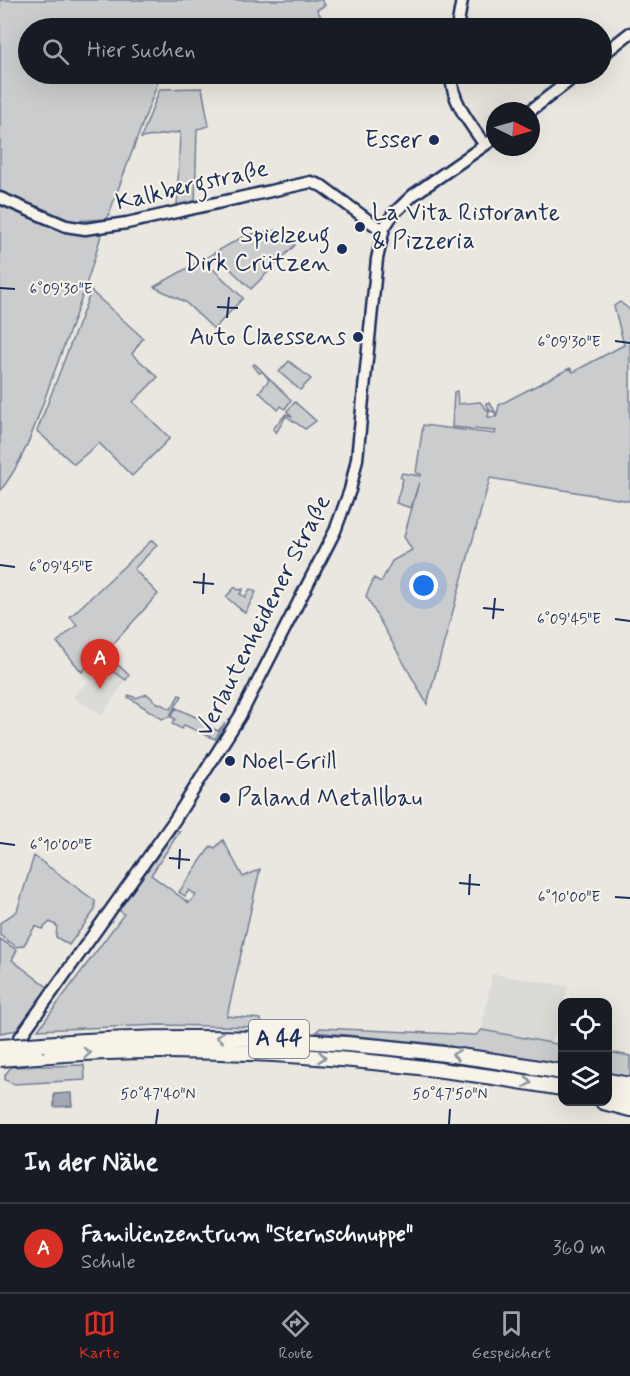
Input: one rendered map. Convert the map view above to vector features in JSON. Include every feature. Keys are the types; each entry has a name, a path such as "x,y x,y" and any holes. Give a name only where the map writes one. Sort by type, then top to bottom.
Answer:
{"highway":[{"name":"A 44","path":"0,1059 40,1050 119,1038 182,1037 325,1041 418,1049 558,1071"},
{"name":"A 44","path":"0,1047 88,1052 300,1055 453,1070 558,1087"},
{"path":"612,1082 630,1085"},
{"path":"612,1096 630,1099"},
{"path":"612,1104 630,1109"}],"main road":[{"path":"459,18 462,0"},
{"path":"612,47 630,33"},
{"path":"453,84 459,106 485,145"},
{"path":"540,103 565,84"},
{"name":"Verlautenheidener Straße","path":"0,1065 208,769 248,702 330,542 345,506 357,459 377,259 384,228 393,214 408,200 485,145"},
{"name":"Kalkbergstraße","path":"0,198 66,226 85,229 127,223 311,182 322,186 376,226 384,228"}],"shaded area":[{"path":"0,0 322,0 325,5 317,10 322,18 18,18 18,84 157,84 107,219 70,221 0,191"},
{"path":"202,88 209,126 197,129 195,205 177,208 180,132 141,138 160,89"},
{"path":"0,202 100,231 101,235 78,307 30,437 17,465 0,491"},
{"path":"277,230 295,245 251,289 218,257 209,265 243,298 214,329 185,302 154,287 246,235"},
{"path":"91,291 143,338 132,354 158,377 133,402 170,438 132,476 99,443 74,464 37,431"},
{"path":"620,302 630,310 630,501 490,478 427,704 366,596 374,578 381,582 392,561 412,550 404,537 419,482 411,508 396,503 403,479 400,477 402,473 421,476 416,473 423,425 495,434 496,431 452,427 454,392 457,391 458,404 480,402 489,412 488,417 496,417 495,412 490,411 486,403 490,403 497,415 499,405 570,368 573,372 624,345 614,306"},
{"path":"289,361 311,379 300,390 279,372"},
{"path":"255,364 263,372 259,373 253,365"},
{"path":"263,372 291,400 285,409 281,406 278,410 259,392 269,380"},
{"path":"295,402 316,421 305,429 286,416 276,433 273,429 286,414 291,416 287,411"},
{"path":"152,540 157,545 134,569 158,594 105,653 129,675 126,680 104,665 97,655 82,672 57,642 77,625 70,617"},
{"path":"235,587 238,590 243,589 240,594 245,597 250,589 256,592 245,613 226,597"},
{"path":"97,655 104,665 126,680 102,715 73,697 88,681 81,674"},
{"path":"147,694 156,702 171,709 179,695 182,696 169,717 162,719 128,697 129,695 136,698"},
{"path":"176,708 211,724 210,727 218,731 225,723 215,739 184,725 182,729 172,724 175,719 171,717"},
{"path":"176,830 180,831 151,875 189,903 196,895 189,890 185,896 179,892 211,846 215,848 223,840 243,877 260,869 227,1016 261,1019 262,1027 160,1025 38,1030 124,914 119,910"},
{"path":"34,856 95,901 95,910 69,945 56,937 57,926 50,922 42,929 35,926 24,945 17,947 0,935 0,923 17,911"},
{"path":"0,939 17,950 12,960 50,989 18,1030 0,1033"},
{"path":"492,974 568,986 565,998 558,998 558,1022 552,1043 482,1030"},
{"path":"320,1028 476,1035 482,1030 558,1044 558,1064 438,1044 316,1032"},
{"path":"612,1053 630,1056 630,1079 612,1075"},
{"path":"84,1065 85,1080 14,1084 5,1080 5,1075 11,1067"},
{"path":"71,1093 72,1106 54,1107 54,1094"}],"place":[{"name":"Esser","path":"434,140"},
{"name":"La Vita Ristorante & Pizzeria","path":"360,227"},
{"name":"Spielzeug Dirk Crützen","path":"342,249"},
{"name":"Auto Claessens","path":"358,337"},
{"name":"Familienzentrum \"Sternschnuppe\"","path":"100,689"},
{"name":"Noel-Grill","path":"230,761"},
{"name":"Paland Metallbau","path":"225,798"}]}
